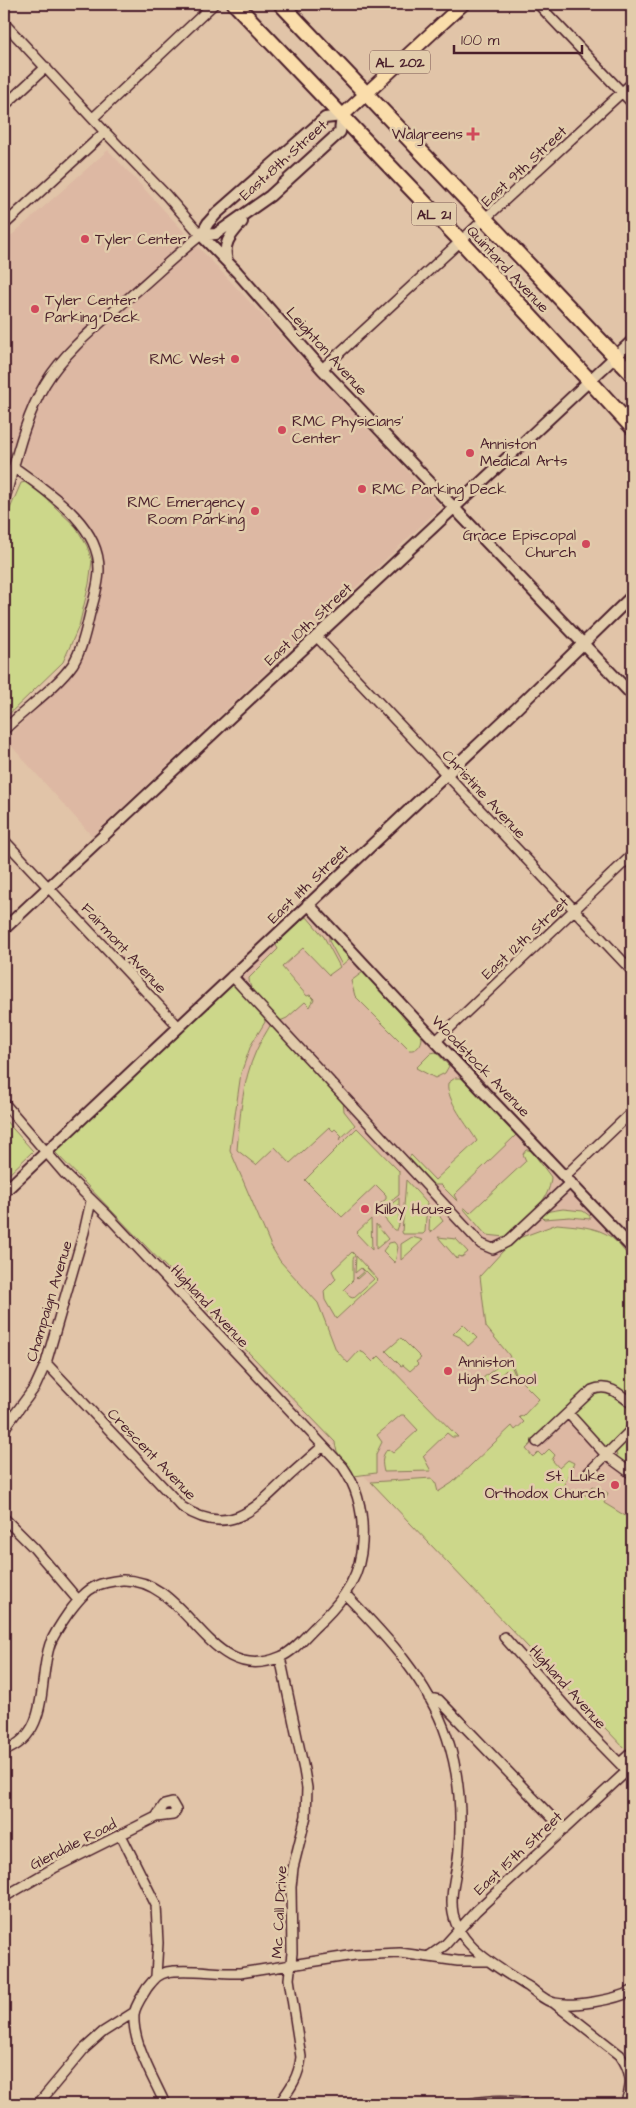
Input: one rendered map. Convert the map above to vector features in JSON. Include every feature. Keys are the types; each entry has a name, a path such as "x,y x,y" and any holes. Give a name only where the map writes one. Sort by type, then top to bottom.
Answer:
{"highway":[{"name":"Quintard Avenue","path":"235,4 461,242 632,427"},
{"name":"Quintard Avenue","path":"281,4 632,374"}],"main road":[{"name":"AL 202","path":"342,116 463,4"}],"street":[{"path":"93,118 214,4"},
{"path":"538,4 632,103"},
{"name":"Leighton Avenue","path":"4,23 166,195 322,369 632,695"},
{"path":"4,106 46,67"},
{"name":"East 9th Street","path":"322,369 632,83"},
{"name":"East 8th Street","path":"4,502 37,398 45,382 61,362 165,264 201,235 217,213 326,118 342,116 340,132 256,207 216,234 201,235"},
{"path":"4,225 105,132"},
{"path":"227,262 224,252 227,241 256,207"},
{"name":"East 10th Street","path":"4,929 632,340"},
{"path":"4,730 62,676 73,663 93,604 99,569 96,550 82,524 62,503 14,467"},
{"name":"East 11th Street","path":"4,1192 632,596"},
{"name":"Christine Avenue","path":"316,636 632,971"},
{"name":"Fairmont Avenue","path":"4,840 179,1027"},
{"name":"East 12th Street","path":"437,1040 632,855"},
{"name":"Woodstock Avenue","path":"308,904 632,1248"},
{"path":"232,976 481,1244 493,1249 507,1242 632,1112"},
{"name":"Highland Avenue","path":"4,1103 91,1201 108,1216 342,1467 355,1489 361,1508 363,1526 362,1543 356,1572 345,1594"},
{"name":"Champaign Avenue","path":"4,1429 35,1387 46,1363 84,1232 91,1201"},
{"name":"Crescent Avenue","path":"46,1363 182,1507 194,1515 206,1519 225,1520 250,1512 323,1446"},
{"path":"537,1442 592,1390 599,1387 614,1390 632,1404"},
{"path":"568,1413 606,1455 632,1474"},
{"path":"588,1473 632,1429"},
{"path":"4,1518 34,1548 78,1600"},
{"path":"4,1751 20,1744 32,1731 38,1714 50,1644 58,1628 78,1600 97,1585 114,1580 141,1582 170,1599 228,1656 248,1663 280,1657 294,1648 332,1612 345,1594 391,1643 414,1672 429,1698 447,1738 459,1793 459,1849 452,1904 458,1929 489,1961 554,2004 620,2055 627,2064 632,2083 625,2104"},
{"name":"Highland Avenue","path":"504,1637 581,1724 630,1774"},
{"name":"Mc Call Drive","path":"279,2104 294,2083 301,2057 289,1979 292,1953 291,1887 293,1868 306,1816 307,1788 280,1657"},
{"path":"429,1698 439,1700 564,1830"},
{"path":"620,1763 632,1752"},
{"name":"East 15th Street","path":"428,1957 445,1945 458,1929 564,1830 630,1774"},
{"name":"Glendale Road","path":"4,1897 54,1868 156,1817"},
{"path":"38,2104 84,2049 103,2032 133,2013 156,1976 158,1943 156,1905 121,1835"},
{"path":"156,1976 174,1971 230,1973 355,1955 400,1953 458,1961 489,1961"},
{"path":"554,2004 590,2003 609,2000 632,1991"},
{"path":"133,2013 136,2036 165,2104"},
{"path":"469,2104 496,2100 514,2100 534,2104"}],"shaded area":[{"path":"108,150 441,507 92,836 6,740 85,654 94,623 100,549 92,531 72,504 24,465 4,436 4,242"},
{"name":"Anniston High School","path":"306,914 632,1259 632,1745 626,1750 55,1152"}],"green space":[{"path":"21,483 31,484 76,527 87,546 92,561 89,584 79,626 63,662 4,719 4,523"},
{"path":"307,917 324,937 340,967 329,975 303,948 282,967 307,996 310,995 314,999 310,1007 305,1002 287,1018 280,1021 256,996 252,990 249,978 278,949 276,945 279,941"},
{"path":"329,935 350,958 342,965 329,941"},
{"path":"363,972 422,1037 417,1048 409,1050 355,996 351,981"},
{"path":"233,984 264,1014 265,1022 251,1045 241,1073 230,1150 271,1246 280,1261 318,1303 336,1350 348,1363 359,1351 364,1353 373,1362 379,1356 458,1437 452,1437 447,1433 423,1456 431,1471 384,1472 383,1460 386,1451 388,1449 393,1453 418,1430 404,1415 401,1415 377,1435 382,1442 376,1454 376,1473 354,1476 339,1456 335,1442 55,1152"},
{"path":"271,1024 343,1100 344,1111 355,1125 339,1140 342,1136 335,1129 333,1131 329,1127 290,1163 275,1147 256,1165 237,1150 239,1125 242,1100 251,1063"},
{"path":"436,1052 449,1066 445,1073 435,1078 416,1068 431,1053"},
{"path":"455,1078 462,1078 516,1135 454,1195 458,1202 441,1185 434,1185 409,1158 411,1155 435,1180 477,1141 458,1113 450,1097 448,1083"},
{"path":"4,1119 33,1151 4,1179"},
{"path":"357,1128 399,1171 399,1195 378,1211 382,1206 380,1204 386,1199 386,1195 376,1185 342,1217 305,1180"},
{"path":"526,1150 531,1150 551,1177 546,1195 541,1203 506,1237 486,1235 463,1208 470,1213 526,1161 523,1154"},
{"path":"406,1180 427,1203 425,1232 423,1234 403,1234 402,1232"},
{"path":"399,1198 399,1225 397,1230 394,1230 380,1213"},
{"path":"430,1207 443,1221 431,1232 429,1231"},
{"path":"563,1209 583,1211 590,1216 590,1219 570,1217 544,1219 542,1217 544,1212"},
{"path":"371,1219 372,1250 356,1233"},
{"path":"376,1224 388,1239 376,1249"},
{"path":"557,1224 585,1227 605,1233 617,1242 632,1260 632,1399 606,1383 592,1385 526,1449 533,1457 538,1452 542,1456 549,1449 555,1455 552,1460 559,1468 568,1460 574,1463 563,1487 579,1495 587,1495 592,1486 608,1493 604,1503 632,1520 632,1745 626,1750 371,1482 432,1478 438,1492 452,1483 512,1426 515,1430 524,1422 519,1417 523,1416 539,1399 517,1377 509,1355 486,1327 480,1276 503,1251 519,1238"},
{"path":"412,1237 423,1240 401,1260 401,1244"},
{"path":"438,1237 456,1239 468,1252 457,1259"},
{"path":"394,1242 398,1247 395,1263 383,1251 389,1243"},
{"path":"352,1252 355,1255 353,1259 353,1280 344,1289 350,1297 353,1298 374,1279 366,1271 356,1278 364,1271 361,1268 355,1273 356,1256 378,1280 336,1319 325,1300 324,1291 336,1279 332,1271"},
{"path":"463,1324 477,1338 468,1346 460,1337 453,1334"},
{"path":"401,1338 421,1358 416,1362 418,1364 410,1371 403,1365 401,1366 386,1351"},
{"path":"508,1358 516,1377 514,1379 506,1370 490,1385 483,1378"},
{"path":"608,1391 632,1408 632,1422 607,1447 604,1447 573,1413 594,1392"},
{"path":"632,1432 632,1469 618,1459 615,1450"}],"place":[{"name":"Walgreens","path":"473,134"},
{"name":"Tyler Center","path":"85,239"},
{"name":"Tyler Center Parking Deck","path":"35,309"},
{"name":"RMC West","path":"235,359"},
{"name":"RMC Physicians' Center","path":"282,430"},
{"name":"Anniston Medical Arts","path":"470,453"},
{"name":"RMC Parking Deck","path":"362,489"},
{"name":"RMC Emergency Room Parking","path":"255,511"},
{"name":"Grace Episcopal Church","path":"586,544"},
{"name":"Kilby House","path":"365,1209"},
{"name":"Anniston High School","path":"448,1371"},
{"name":"St. Luke Orthodox Church","path":"615,1485"}]}
